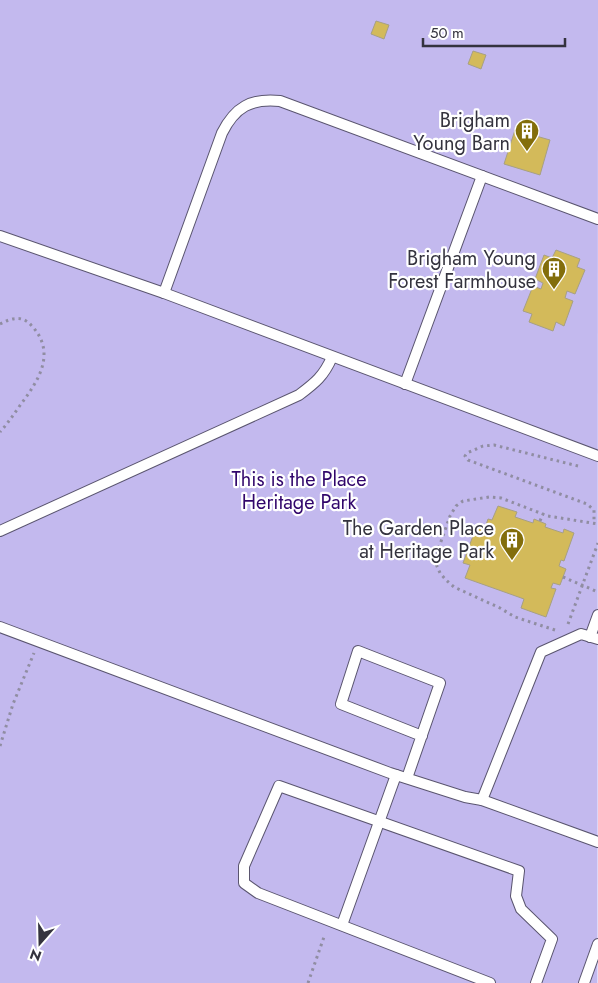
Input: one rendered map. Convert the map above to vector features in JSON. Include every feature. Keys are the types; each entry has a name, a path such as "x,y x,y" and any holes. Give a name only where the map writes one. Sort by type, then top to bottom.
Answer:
{"lane":[{"path":"164,293 222,133 230,118 250,104 263,100 280,101 598,219"},
{"path":"405,384 482,176"},
{"path":"0,236 164,293 598,456"},
{"path":"0,531 299,395 326,371 332,356"},
{"path":"482,800 541,652 581,634 594,638 598,615"},
{"path":"0,626 396,775 465,797 482,800 598,842"},
{"path":"407,778 422,736 440,683 358,651 341,704 422,736"},
{"path":"342,925 396,775"},
{"path":"490,983 258,893 244,883 244,866 279,786 519,871 516,896 521,910 552,939 536,983"},
{"path":"584,983 598,944"}],"path":[{"path":"0,324 14,318 22,318 31,324 41,339 44,349 44,362 34,386 0,432"},
{"path":"557,631 515,617 454,587 440,573 436,564 438,550 450,516 456,506 463,501 489,497 501,498 543,514 596,523 594,510 587,504 468,460 465,456 467,452 489,444 583,467"},
{"path":"540,521 543,514"},
{"path":"568,625 598,543"},
{"path":"562,578 598,592"},
{"path":"0,746 13,704 39,641"},
{"path":"308,983 326,933 342,925"}],"green space":[{"name":"This is the Place Heritage Park","path":"0,0 598,0 597,983 0,983"}],"building":[{"path":"376,21 389,25 384,39 371,34"},
{"path":"473,51 486,55 481,69 468,64"},
{"name":"Brigham Young Barn","path":"515,130 550,140 540,175 504,164"},
{"name":"Brigham Young Forest Farmhouse","path":"556,250 580,259 577,267 585,270 575,294 567,291 565,298 573,301 564,326 556,322 553,331 529,322 532,314 523,311 533,286 541,289 543,283 535,279 544,255 552,258"},
{"name":"The Garden Place at Heritage Park","path":"498,506 517,512 515,517 533,523 534,519 546,524 545,527 563,533 564,529 574,533 564,561 561,560 559,566 566,569 560,585 553,583 551,588 556,589 546,617 521,608 524,599 465,578 470,565 463,563 477,525 485,528 488,519 492,520"}],"place":[{"name":"Brigham Young Barn","path":"527,152"},
{"name":"Brigham Young Forest Farmhouse","path":"554,290"},
{"name":"The Garden Place at Heritage Park","path":"512,561"}]}
